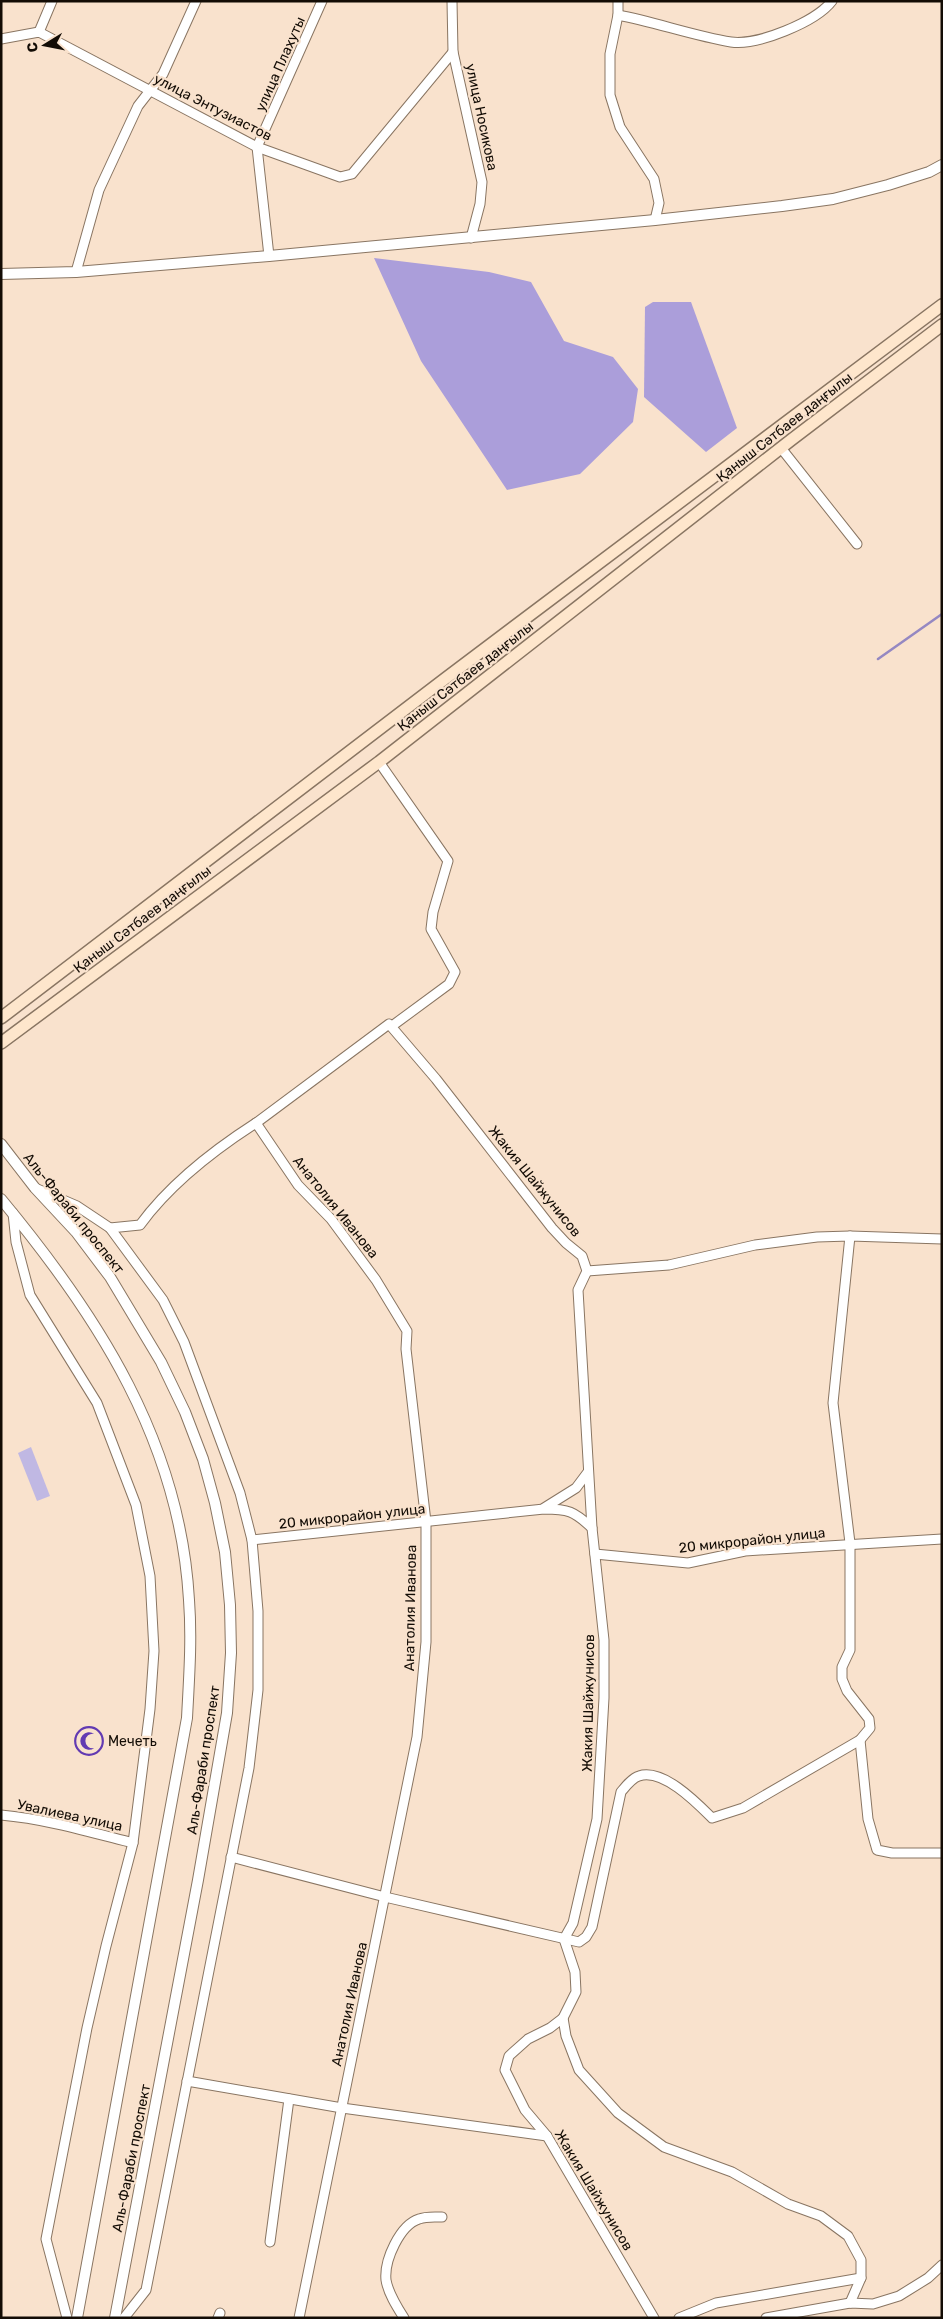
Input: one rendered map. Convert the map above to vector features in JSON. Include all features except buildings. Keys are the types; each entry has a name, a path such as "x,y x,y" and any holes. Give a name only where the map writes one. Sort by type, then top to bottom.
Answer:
{"main road":[{"name":"Қаныш Сәтбаев даңғылы","path":"1,1018 446,678 942,305"},
{"name":"Қаныш Сәтбаев даңғылы","path":"1,1043 379,762 781,448 942,325"}],"street":[{"path":"1,39 39,32 52,1"},
{"path":"76,272 99,190 138,106 152,91 163,74 196,1"},
{"name":"улица Плахуты","path":"257,147 322,1"},
{"name":"улица Носикова","path":"452,1 453,52 482,182 480,204 471,238"},
{"path":"618,1 618,15 610,54 610,96 620,127 654,179 659,202 655,220"},
{"path":"618,15 733,42 773,36 810,20 832,1"},
{"name":"улица Энтузиастов","path":"39,32 257,147 340,177 352,174 453,52"},
{"path":"257,147 269,256"},
{"path":"1,274 76,272 655,220 833,199 888,185 928,172 942,165"},
{"path":"781,448 857,544"},
{"path":"110,1228 140,1225 152,1208 207,1157 449,984 455,972 431,929 433,912 448,861 379,762"},
{"name":"Жакия Шайжунисов","path":"390,1025 552,1228 582,1256 588,1271 578,1290 592,1528 604,1650 604,1698 597,1819 572,1923 564,1939 574,1972 576,1992 563,2018 550,2028 528,2039 509,2056 505,2070 525,2110 547,2136 654,2318"},
{"name":"Анатолия Иванова","path":"256,1123 298,1185 331,1219 376,1280 407,1331 406,1349 426,1522 426,1642 417,1737 299,2318"},
{"name":"Аль-Фараби проспект","path":"1,1144 36,1188 76,1232 110,1277 157,1354 186,1412 202,1458 215,1503 225,1552 230,1605 231,1654 227,1713 198,1880 114,2318"},
{"path":"36,1188 77,1206 110,1228 163,1300 184,1342 240,1493 252,1540 258,1610 258,1690 249,1768 146,2290 124,2318"},
{"name":"Аль-Фараби проспект","path":"1,1200 13,1213 97,1328 125,1375 149,1427 171,1491 183,1546 190,1599 191,1660 186,1718 77,2318"},
{"path":"13,1213 16,1242 30,1295 97,1403 136,1505 150,1576 154,1651 150,1710 133,1842 87,2028 46,2240 67,2318"},
{"path":"588,1271 669,1265 755,1244 850,1236 942,1239"},
{"path":"231,1857 385,1897 579,1942 586,1937 592,1927 621,1792 632,1780 640,1776 648,1776 667,1781 689,1794 712,1818 743,1808 860,1740 870,1728 869,1719 848,1691 842,1679 842,1667 850,1650 850,1543 832,1403 850,1236"},
{"name":"20 микрорайон улица","path":"544,1508 576,1488 588,1472"},
{"name":"20 микрорайон улица","path":"252,1540 544,1508 564,1509 577,1514 592,1528"},
{"name":"20 микрорайон улица","path":"595,1554 688,1563 745,1551 942,1538"},
{"path":"860,1740 868,1819 877,1850 892,1854 942,1853"},
{"name":"Увалиева улица","path":"1,1814 100,1833 133,1842"},
{"path":"563,2018 566,2036 579,2070 618,2113 664,2146 732,2172 788,2204 820,2216 848,2236 861,2260 861,2278 850,2303"},
{"path":"187,2081 342,2108 547,2136"},
{"path":"270,2242 289,2099"},
{"path":"404,2318 395,2304 386,2279 391,2254 402,2230 420,2218 442,2217"},
{"path":"766,2318 850,2303 873,2304 899,2296 928,2278 942,2265"},
{"path":"679,2318 716,2304 861,2278"}],"shaded area":[{"path":"374,258 489,272 531,282 564,341 613,357 638,389 633,422 580,474 507,490 421,361"},
{"path":"653,302 691,302 737,428 706,452 644,397 645,307"},
{"path":"31,1447 50,1496 37,1501 18,1453"}],"waterway":[{"path":"878,659 942,614"}],"place":[{"name":"Мечеть","path":"89,1741"}]}
